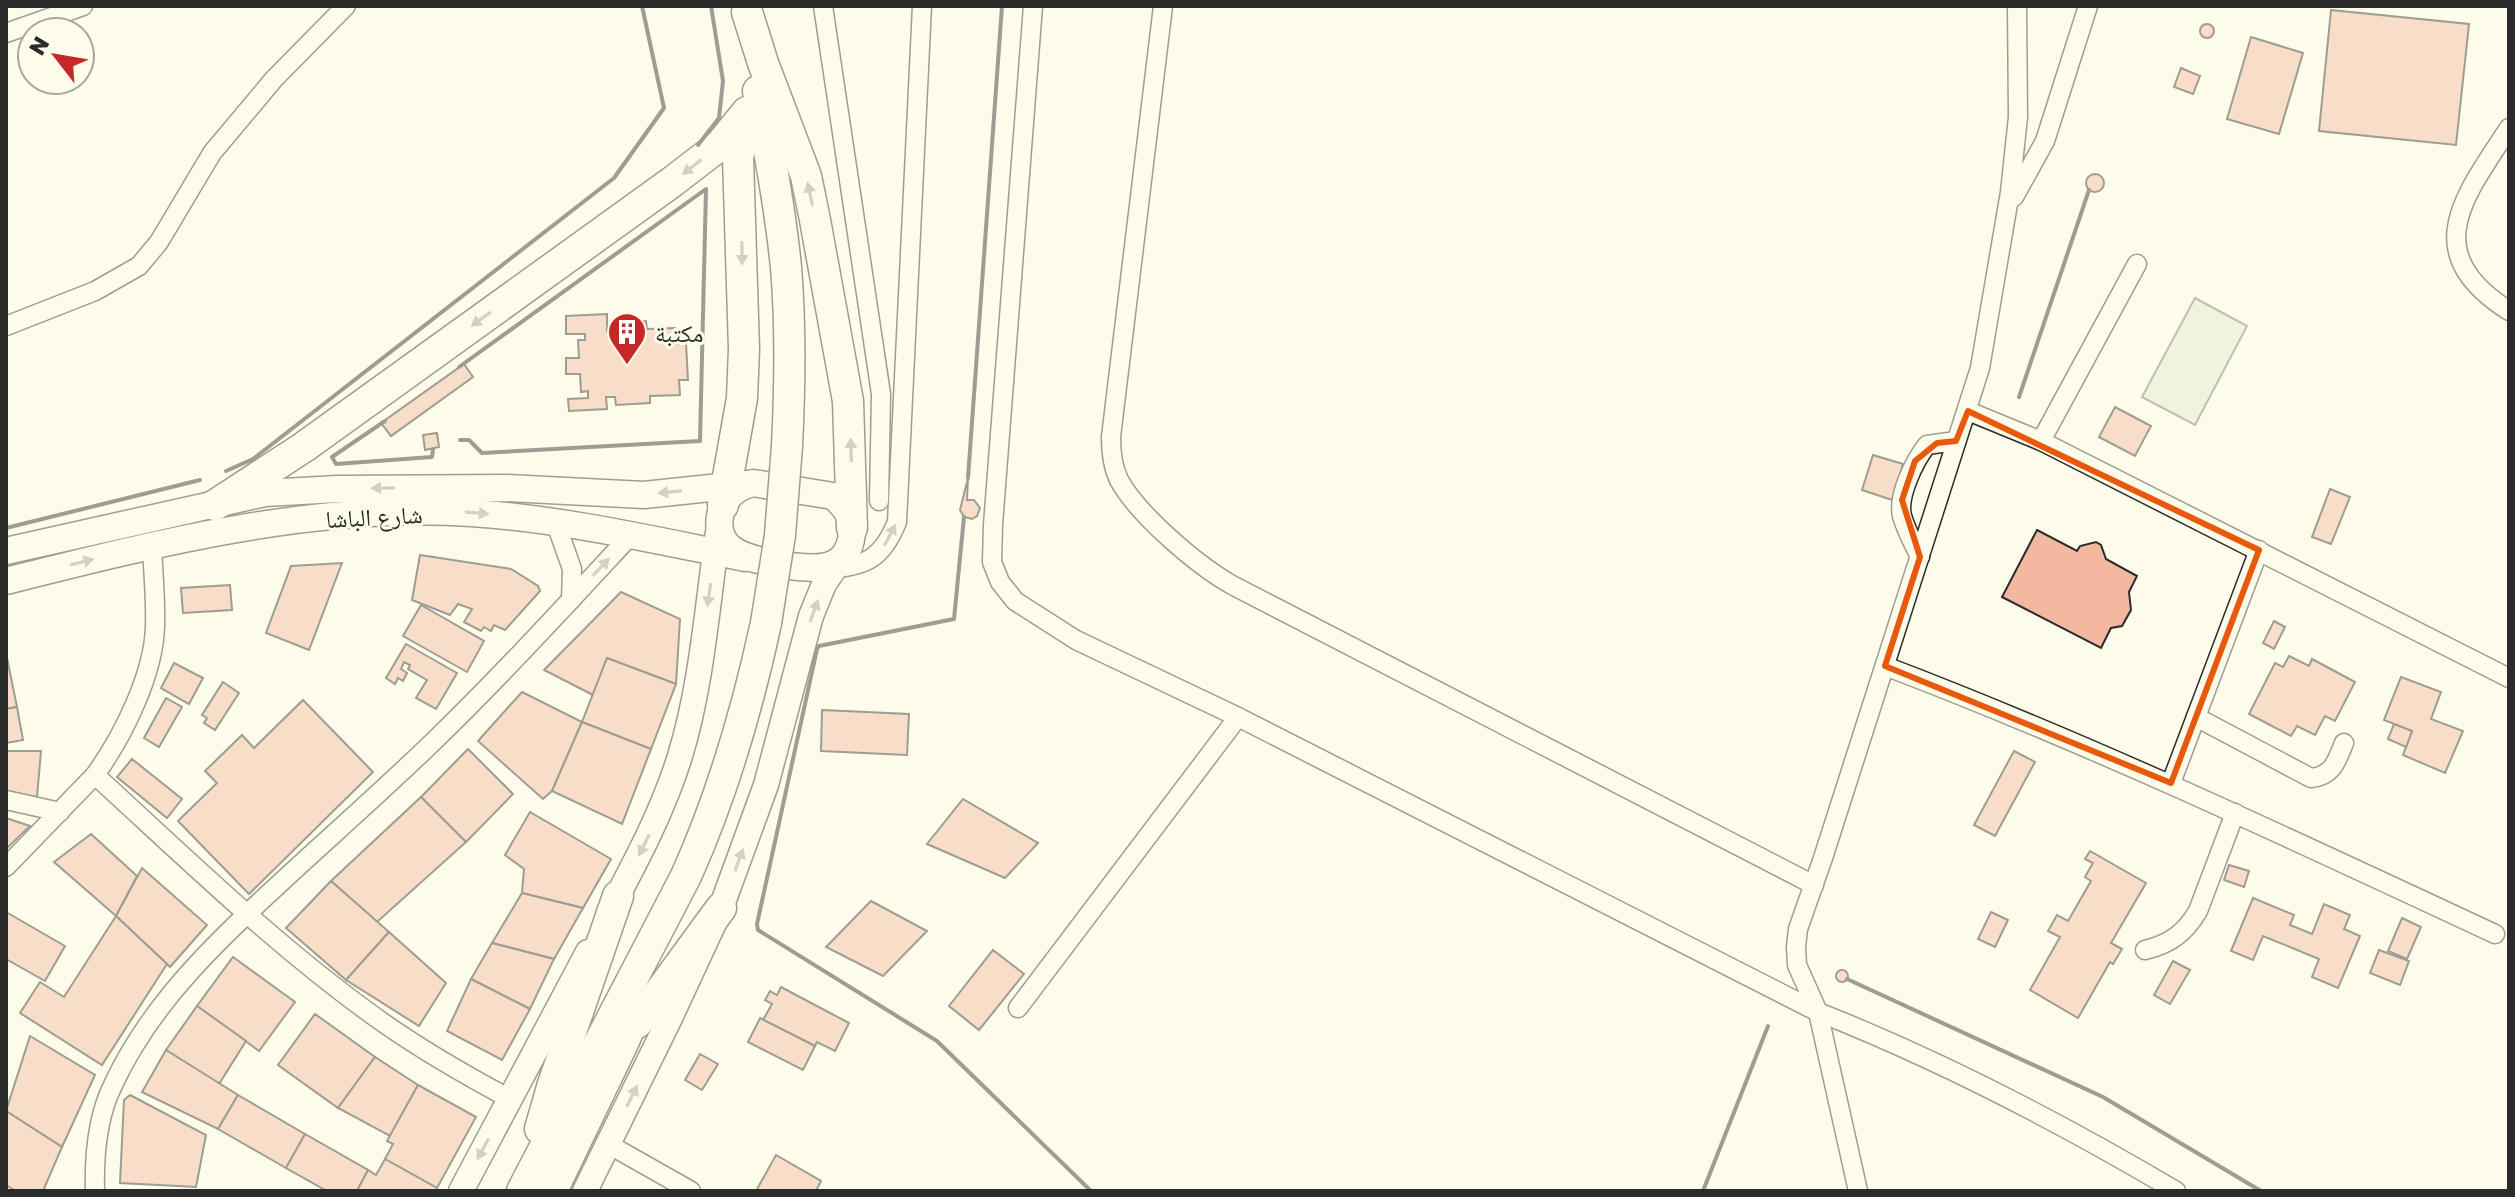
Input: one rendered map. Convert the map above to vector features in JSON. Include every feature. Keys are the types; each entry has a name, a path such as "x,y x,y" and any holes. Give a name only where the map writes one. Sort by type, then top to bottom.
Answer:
{"main road":[{"path":"746,9 809,191 865,499 836,555"},
{"path":"536,1184 686,876 721,794 735,751 766,623 780,535 787,446 790,328 779,210 746,9"},
{"path":"745,558 733,552 725,542 742,398 744,349 738,158 753,94 754,65"},
{"path":"215,505 304,447 672,182 720,145 747,112"},
{"path":"6,551 265,493 337,489 507,488 729,498 766,483 865,499"},
{"name":"شارع الباشا","path":"6,581 140,548 267,524 363,513 468,512 555,521 745,558 836,555"},
{"path":"121,525 140,548"},
{"path":"624,1041 661,950 686,876"},
{"path":"536,1184 552,1087 618,896"},
{"path":"536,1184 624,1041 721,908"}],"street":[{"path":"6,33 83,6"},
{"path":"6,326 95,291 139,266 159,242 212,153 274,79 346,6"},
{"path":"823,6 881,394 865,499"},
{"path":"865,499 922,6"},
{"path":"1033,6 992,562 1008,591 1032,614 1076,640 1238,717 1818,1012 2054,1121 2176,1191"},
{"path":"1163,6 1111,437 1113,465 1125,489 1188,554 1232,585 1814,885"},
{"path":"1858,1191 1818,1012 1797,965 1798,929 1980,368 2008,207 2018,117 2017,6"},
{"path":"2008,207 2045,141 2088,6"},
{"path":"2509,128 2502,146 2461,207 2455,235 2458,252 2469,274 2509,311"},
{"path":"2041,441 2137,264"},
{"path":"1968,411 2041,441 2509,678"},
{"path":"1920,557 1901,513 1902,500 1915,461 1927,445 1956,441"},
{"path":"461,1191 653,827 681,754 692,708 715,552 729,498"},
{"path":"585,1191 721,908 766,785 811,616 836,555 855,568 874,558 889,542 897,522 865,499"},
{"path":"555,521 572,569 571,600"},
{"path":"82,1191 113,1083 140,1038 184,977 207,951 434,741 631,535"},
{"path":"6,867 95,775 134,704 146,674 155,626 140,548"},
{"path":"2171,783 2259,550"},
{"path":"1885,666 2171,783 2495,934"},
{"path":"1018,1008 1238,717"},
{"path":"2196,717 2311,778 2323,776 2333,768 2344,743"},
{"path":"95,775 247,914 348,997 386,1025 510,1099"},
{"path":"6,800 60,812"},
{"path":"2145,950 2171,942 2191,923 2235,813"},
{"path":"608,1144 691,1191"},
{"path":"93,1157 95,1191"}],"highlighted area":[{"path":"1968,411 2259,550 2171,783 1885,666 1920,557 1902,500 1915,461 1937,443 1956,441"}],"green space":[{"path":"2195,298 2247,326 2195,425 2142,397"}],"building":[{"path":"2331,10 2469,24 2456,145 2319,131"},
{"path":"2207,24 2214,31 2207,38 2200,31"},
{"path":"2251,37 2303,53 2279,134 2227,119"},
{"path":"2181,68 2200,76 2193,94 2174,87"},
{"path":"2091,174 2099,174 2104,183 2102,190 2091,192 2086,187 2086,179"},
{"name":"مكتبة","path":"607,314 607,331 614,331 614,323 646,321 647,329 675,328 675,344 686,343 688,380 679,380 680,395 650,396 650,403 616,405 615,397 606,397 607,409 569,411 568,399 588,398 588,391 581,392 580,374 566,374 566,358 579,358 578,340 585,340 585,334 566,334 566,316"},
{"path":"464,364 473,377 391,436 381,423"},
{"path":"2115,407 2151,426 2135,456 2099,437"},
{"path":"437,433 439,447 425,450 423,435"},
{"path":"1873,455 1903,464 1892,500 1862,490"},
{"path":"968,478 967,500 974,500 980,508 972,519 964,517 960,510"},
{"path":"2330,489 2350,497 2331,544 2312,537"},
{"path":"2037,530 2077,551 2080,546 2096,542 2101,545 2106,559 2137,576 2129,592 2131,610 2122,626 2111,628 2101,648 2002,597"},
{"path":"420,555 511,569 538,586 540,591 505,630 494,625 491,631 484,627 481,631 464,622 472,609 458,604 450,615 412,600"},
{"path":"342,563 309,650 266,633 291,566"},
{"path":"230,585 232,610 183,613 181,588"},
{"path":"621,592 680,619 676,684 607,658 593,695 544,670"},
{"path":"421,605 484,641 467,672 403,636"},
{"path":"2274,621 2285,627 2274,649 2263,643"},
{"path":"406,644 457,673 436,709 416,698 427,680 408,669 410,665 404,662 401,669 407,673 403,681 398,678 395,684 386,678"},
{"path":"6,653 17,707 6,709"},
{"path":"2289,656 2309,666 2312,659 2355,682 2335,721 2325,716 2315,735 2297,726 2291,736 2249,714 2275,663 2283,667"},
{"path":"607,658 676,684 651,749 582,722"},
{"path":"174,663 203,678 189,704 161,688"},
{"path":"2401,677 2441,692 2431,719 2463,731 2445,773 2403,755 2412,731 2384,720"},
{"path":"223,682 239,693 215,730 204,723 207,718 202,715"},
{"path":"522,692 582,722 552,791 543,799 478,741"},
{"path":"166,698 182,707 159,747 144,738"},
{"path":"303,700 373,772 249,894 178,821 217,783 205,771 242,735 254,748"},
{"path":"17,707 23,740 6,743 6,709"},
{"path":"822,710 909,714 907,755 821,751"},
{"path":"582,722 651,749 622,824 552,791"},
{"path":"2394,724 2412,731 2406,747 2388,739"},
{"path":"468,749 513,794 466,842 421,797"},
{"path":"6,751 41,751 37,797 6,792"},
{"path":"2014,751 2035,762 1995,836 1974,825"},
{"path":"132,759 182,799 167,818 117,777"},
{"path":"421,797 466,842 377,922 331,881"},
{"path":"963,799 1038,843 1005,878 927,844"},
{"path":"530,812 611,859 583,908 522,893 524,869 505,855"},
{"path":"6,818 30,826 6,849"},
{"path":"91,834 137,876 116,916 54,862"},
{"path":"2090,851 2146,883 2111,943 2122,949 2113,964 2110,962 2078,1018 2030,990 2060,937 2048,931 2057,915 2068,921 2091,881 2085,877 2093,863 2085,859"},
{"path":"2229,865 2249,871 2244,887 2224,880"},
{"path":"142,868 207,925 170,967 116,916"},
{"path":"331,881 389,932 346,980 286,928"},
{"path":"522,893 583,908 554,959 492,943"},
{"path":"2253,898 2294,915 2290,925 2312,934 2324,904 2350,915 2344,929 2360,936 2338,988 2312,977 2319,959 2263,936 2253,960 2231,951"},
{"path":"871,901 927,931 883,976 826,947"},
{"path":"6,912 65,946 45,981 6,959"},
{"path":"1991,912 2008,920 1995,947 1978,939"},
{"path":"116,916 167,964 102,1065 20,1013 40,982 64,997"},
{"path":"2402,918 2421,927 2407,959 2388,951"},
{"path":"389,932 446,983 419,1026 346,980"},
{"path":"492,943 554,959 530,1009 471,979"},
{"path":"993,950 1024,974 979,1030 949,1006"},
{"path":"2379,950 2409,961 2400,985 2370,973"},
{"path":"233,957 295,1002 259,1051 197,1006"},
{"path":"2173,961 2190,970 2170,1004 2154,995"},
{"path":"1842,970 1848,976 1842,982 1836,976"},
{"path":"471,979 530,1009 502,1060 447,1031"},
{"path":"781,987 849,1023 835,1051 817,1042 815,1046 763,1020 772,1004 765,1000 770,991 777,995"},
{"path":"197,1006 246,1041 219,1084 166,1050"},
{"path":"315,1014 375,1057 338,1108 278,1065"},
{"path":"760,1018 815,1046 803,1070 748,1042"},
{"path":"30,1036 95,1075 62,1147 6,1111"},
{"path":"166,1050 238,1095 218,1129 142,1092"},
{"path":"700,1054 718,1064 702,1090 685,1080"},
{"path":"375,1057 418,1085 390,1136 338,1108"},
{"path":"418,1085 476,1117 437,1188 385,1159 393,1144 387,1141"},
{"path":"130,1095 206,1135 196,1187 120,1183 124,1100"},
{"path":"238,1095 305,1134 286,1168 218,1129"},
{"path":"6,1111 62,1147 43,1191 16,1191 6,1185"},
{"path":"305,1134 368,1170 357,1191 327,1191 286,1168"},
{"path":"776,1155 821,1181 816,1191 756,1191"},
{"path":"385,1159 437,1188 435,1191 357,1191 368,1170 376,1175"}],"wall":[{"path":"226,471 253,459 614,178 664,108 642,6"},
{"path":"698,145 719,118 723,81 711,6"},
{"path":"968,478 1002,6"},
{"path":"459,367 706,189 700,441 482,453 469,440 460,440"},
{"path":"2019,397 2089,190"},
{"path":"385,421 332,457 336,464 432,457 433,449"},
{"path":"6,528 200,480"},
{"path":"964,517 954,619 819,646 817,649 758,930 937,1041 1091,1191"},
{"path":"1847,979 2103,1097 2261,1191"},
{"path":"1703,1191 1768,1026"}],"place":[{"name":"مكتبة","path":"627,366"}]}
